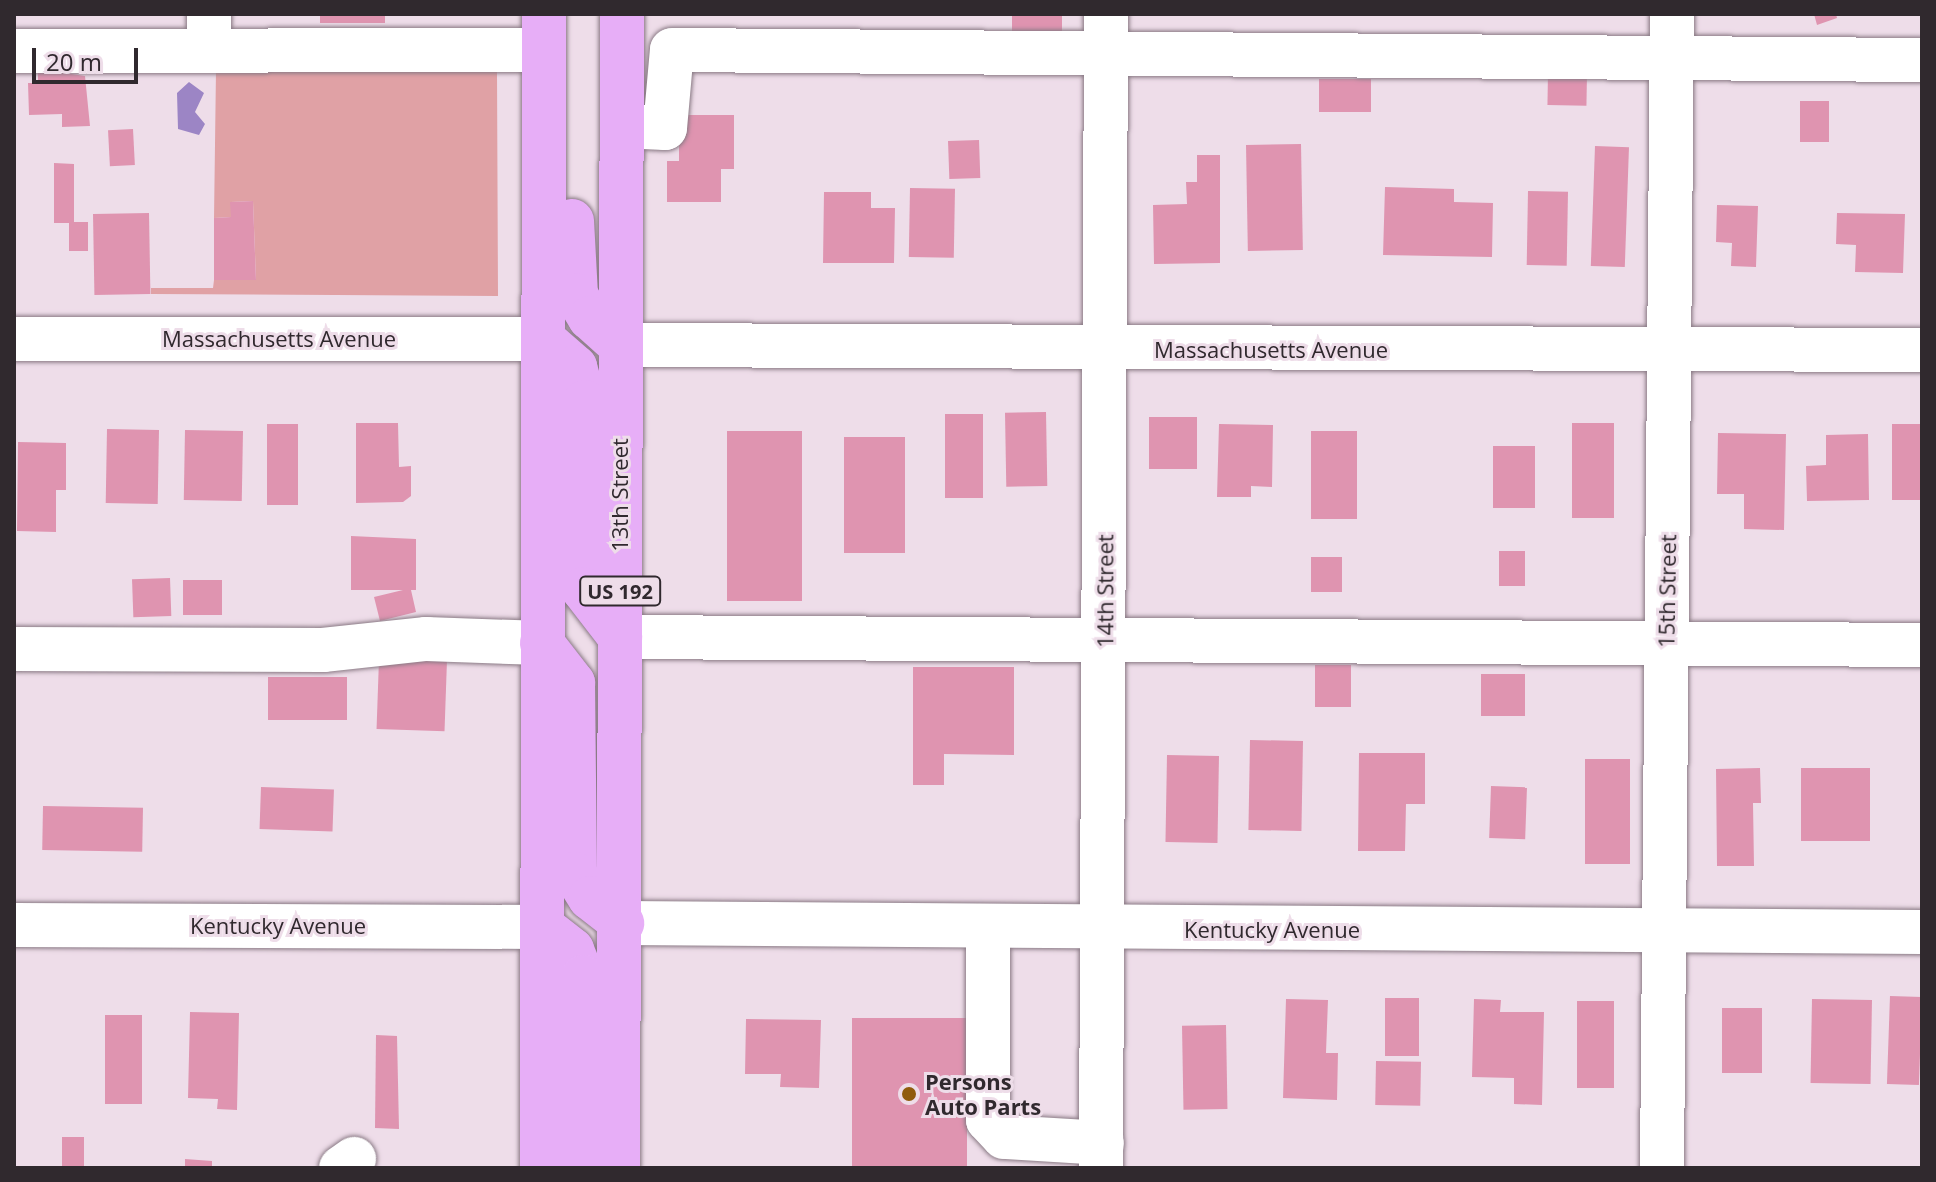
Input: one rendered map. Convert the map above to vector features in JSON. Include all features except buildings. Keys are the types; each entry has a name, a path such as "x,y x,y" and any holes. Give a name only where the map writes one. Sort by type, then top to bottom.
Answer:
{"highway":[{"name":"13th Street","path":"618,1168 622,923 622,14"},
{"path":"542,1168 544,32"},
{"path":"544,32 574,111 576,295 590,318 620,345"},
{"path":"543,339 575,367 585,402 583,589 620,637"},
{"path":"542,643 573,683 575,874 590,898 622,923"},
{"path":"543,927 572,950 583,977 581,1168"}],"street":[{"name":"15th Street","path":"1662,1168 1661,932 1672,14"},
{"path":"14,51 209,32 544,32"},
{"path":"622,126 665,128 672,50 1106,35 1671,59 1922,60"},
{"name":"14th Street","path":"1102,1156 1106,35"},
{"name":"Massachusetts Avenue","path":"14,339 543,339"},
{"name":"Massachusetts Avenue","path":"620,345 1922,350"},
{"path":"620,637 1104,643 1152,636 1922,645"},
{"path":"14,649 323,650 426,639 542,643"},
{"name":"Kentucky Avenue","path":"622,923 1103,929 1922,932"},
{"name":"Kentucky Avenue","path":"14,925 543,927"},
{"path":"988,928 988,1120 1004,1137 1102,1156"}],"shaded area":[{"path":"216,70 497,71 498,296 151,294 151,288 213,288 214,280 256,279 253,201 231,202 231,217 214,218"},
{"path":"189,82 204,93 195,112 205,124 199,135 178,129 177,93"}],"place":[{"name":"Persons Auto Parts","path":"909,1094"}]}
